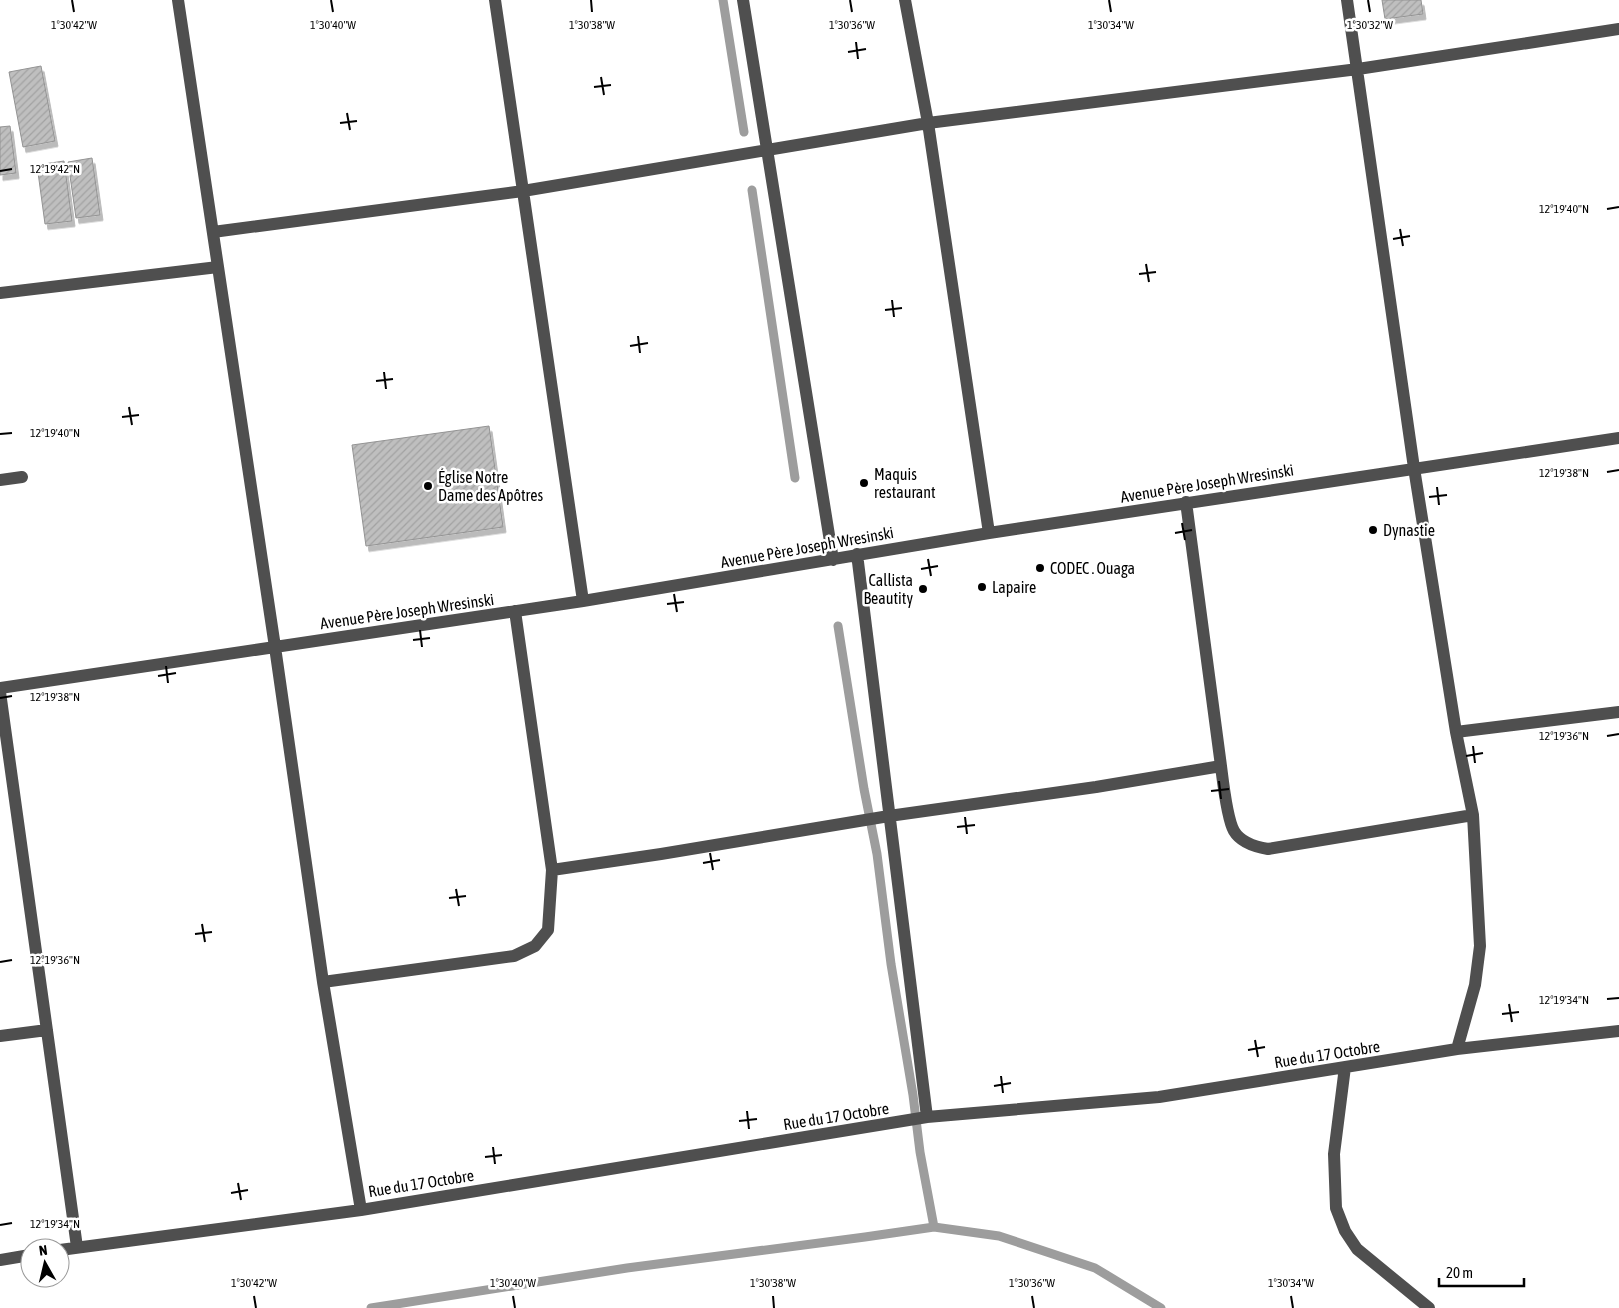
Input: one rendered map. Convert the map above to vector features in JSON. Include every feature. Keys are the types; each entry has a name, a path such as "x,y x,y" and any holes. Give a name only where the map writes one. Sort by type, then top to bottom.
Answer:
{"street":[{"path":"178,0 324,982 360,1210"},
{"path":"495,0 584,601"},
{"path":"742,0 833,560"},
{"path":"905,0 928,123 989,533"},
{"path":"1347,0 1414,468 1456,732 1473,815 1480,946 1475,985 1457,1049"},
{"path":"213,232 523,191 928,123 1358,69 1619,29"},
{"path":"0,293 218,267"},
{"name":"Avenue Père Joseph Wresinski","path":"0,688 515,612 989,533 1619,438"},
{"path":"0,480 22,477"},
{"path":"1186,502 1221,766 1228,809 1234,831 1240,838 1253,846 1268,849 1473,815"},
{"path":"857,554 928,1117"},
{"path":"324,982 514,956 535,946 548,930 552,870 515,612"},
{"path":"0,692 77,1247"},
{"path":"1456,732 1619,712"},
{"path":"552,870 662,854 889,816 1086,788 1221,766"},
{"path":"0,1036 48,1030"},
{"name":"Rue du 17 Octobre","path":"70,1248 360,1210 928,1117 1159,1097 1457,1049 1619,1031"},
{"path":"1346,1067 1334,1154 1336,1208 1345,1231 1357,1250 1429,1308"},
{"path":"0,1260 20,1257"}],"building":[{"path":"1382,0 1421,0 1423,14 1385,19"},
{"path":"41,66 55,141 23,147 9,72"},
{"path":"10,126 16,173 0,175 0,127"},
{"path":"92,158 100,215 76,218 68,162"},
{"path":"64,161 72,221 45,224 37,165"},
{"name":"Église Notre Dame des Apôtres","path":"489,426 503,527 366,546 352,445"}],"waterway":[{"path":"723,0 744,132"},
{"path":"752,190 795,478"},
{"path":"838,626 864,789 877,854 891,964 913,1095 920,1152 934,1227"},
{"path":"371,1308 627,1268 934,1227 999,1236 1095,1268 1161,1308"}],"place":[{"name":"Maquis restaurant","path":"864,483"},
{"name":"Église Notre Dame des Apôtres","path":"428,486"},
{"name":"Dynastie","path":"1373,530"},
{"name":"CODEC . Ouaga","path":"1040,568"},
{"name":"Lapaire","path":"982,587"},
{"name":"Callista Beautity","path":"923,589"}]}
